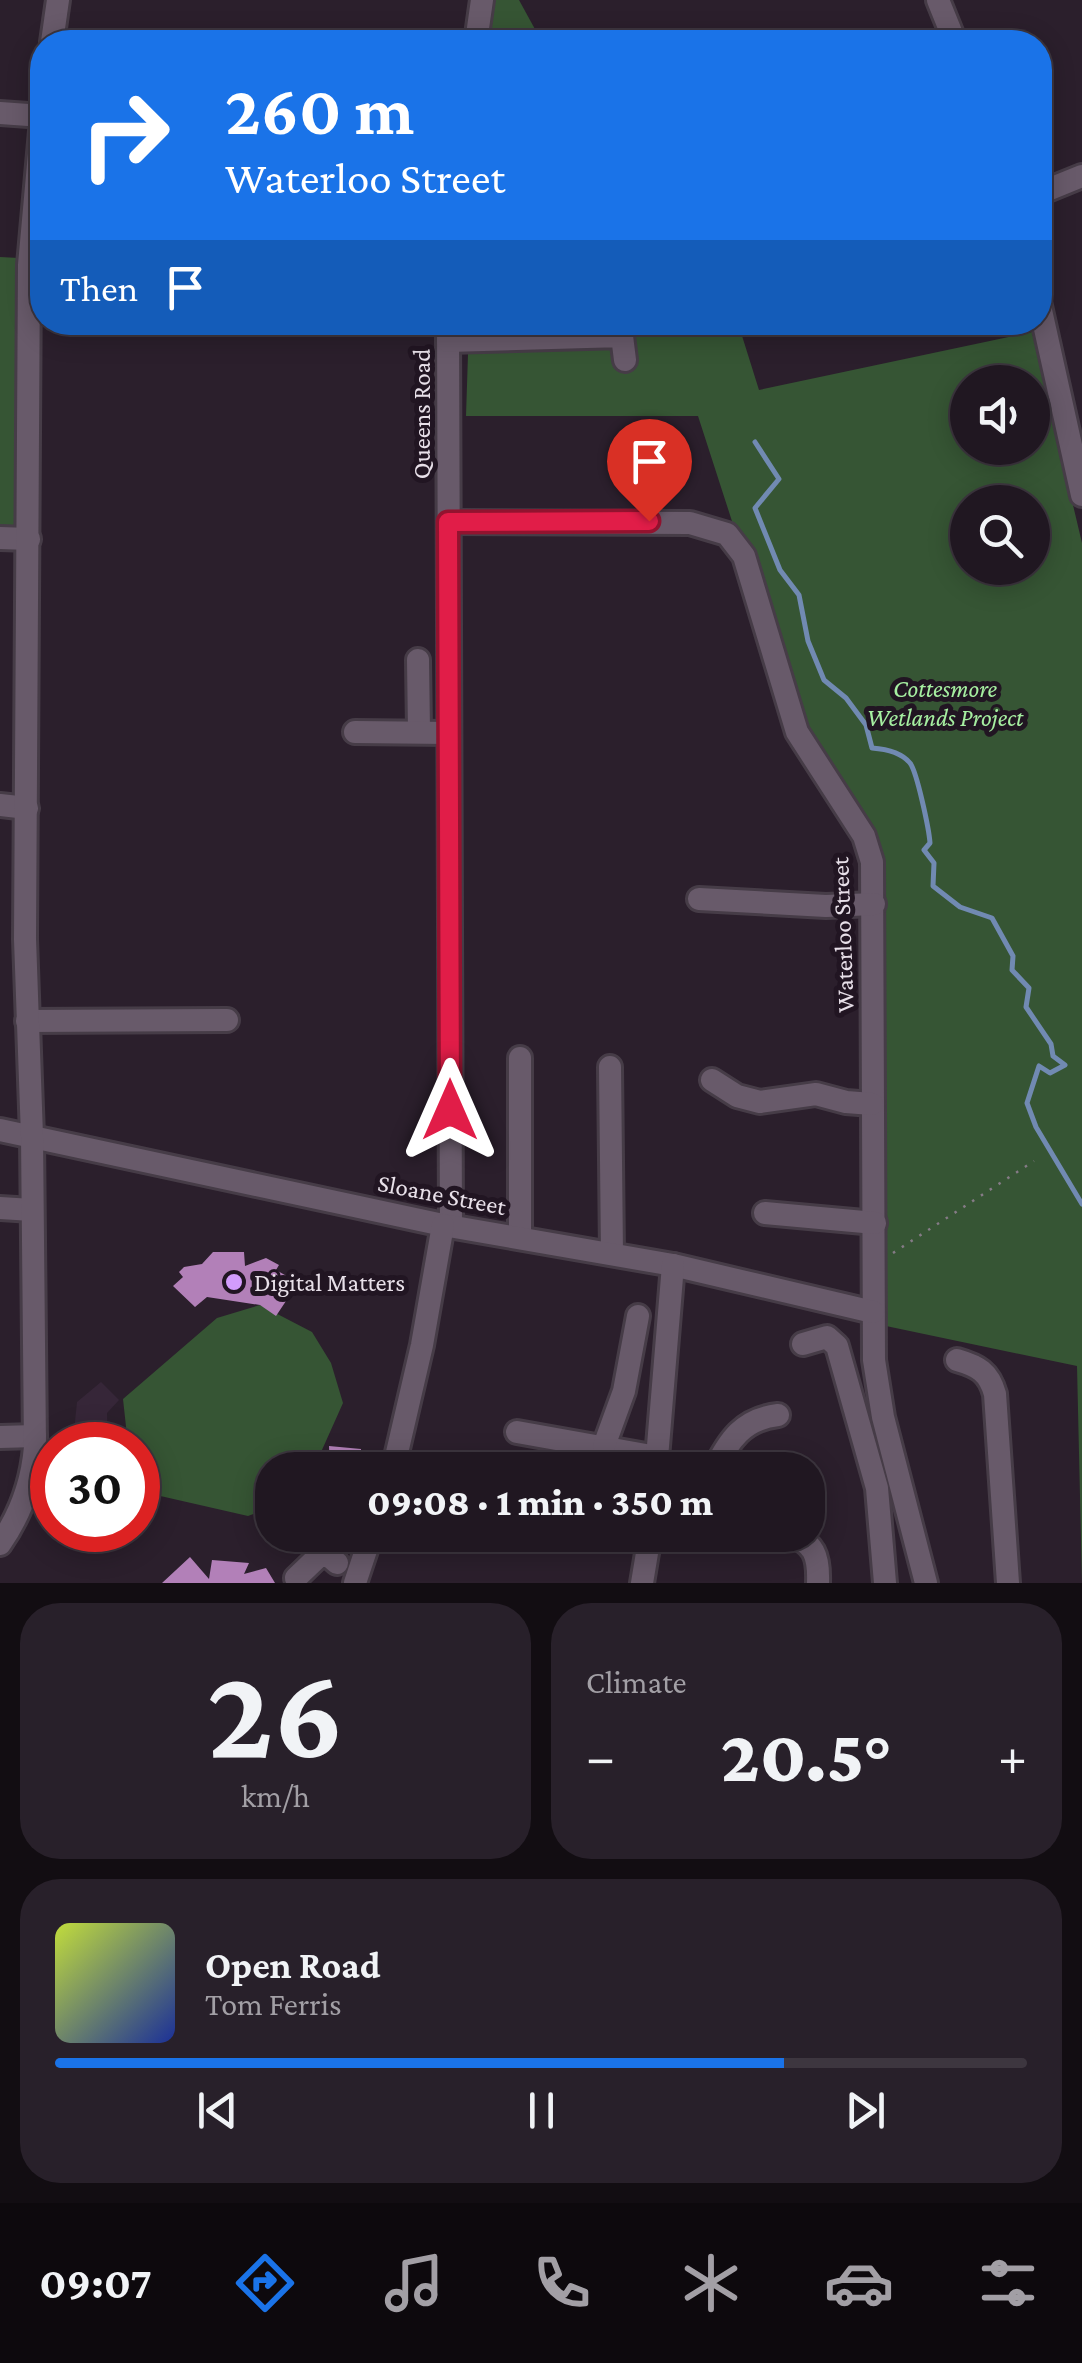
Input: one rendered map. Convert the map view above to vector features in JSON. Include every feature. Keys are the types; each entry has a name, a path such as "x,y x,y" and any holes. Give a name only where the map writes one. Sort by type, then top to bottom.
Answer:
{"street":[{"path":"54,30 58,0"},
{"path":"478,30 482,0"},
{"path":"938,0 950,30"},
{"path":"0,113 30,117"},
{"path":"1052,188 1082,176"},
{"path":"30,244 26,808 34,1422"},
{"name":"Queens Road","path":"397,1452 447,1225 448,335"},
{"path":"578,335 622,336 625,360"},
{"path":"1046,335 1082,495"},
{"name":"Waterloo Street","path":"448,522 690,523 719,529 734,539 749,571 797,732 869,848 874,904 876,1390 926,1583"},
{"path":"0,538 28,539"},
{"path":"418,660 418,731"},
{"path":"355,732 450,733"},
{"path":"0,805 26,808"},
{"path":"699,899 826,906 874,904"},
{"path":"27,1021 227,1020"},
{"path":"520,1058 520,1237"},
{"path":"610,1067 612,1254"},
{"path":"712,1080 737,1096 760,1102 816,1094 872,1104"},
{"name":"Sloane Street","path":"0,1130 447,1225 673,1264 873,1312"},
{"path":"0,1208 32,1210"},
{"path":"765,1214 876,1223"},
{"path":"662,1452 673,1264"},
{"path":"604,1446 624,1391 638,1316"},
{"path":"803,1344 827,1337 837,1346 877,1488 884,1583"},
{"path":"957,1360 982,1370 992,1382 1008,1583"},
{"path":"725,1452 736,1433 755,1420 778,1415"},
{"path":"517,1432 621,1452"},
{"path":"0,1437 30,1436"},
{"path":"0,1544 23,1503 30,1479"},
{"path":"355,1583 365,1552"},
{"path":"642,1583 647,1552"},
{"path":"815,1552 818,1583"},
{"path":"296,1578 319,1556 329,1556 337,1563"}],"path":[{"path":"874,1265 1034,1161"}],"shaded area":[{"path":"101,1382 119,1400 107,1413 107,1422 75,1422 77,1402"}],"green space":[{"path":"489,0 519,0 535,30 487,30"},
{"path":"0,257 19,258 29,539 0,538"},
{"name":"Cottesmore Wetlands Project","path":"469,335 742,335 759,390 1033,335 1040,365 950,365 950,465 1050,465 1050,408 1082,543 1082,1583 1077,1366 886,1326 864,839 805,747 698,416 466,416"},
{"path":"260,1305 312,1332 331,1363 343,1403 321,1452 255,1452 255,1513 248,1516 160,1496 160,1422 126,1422 123,1399 217,1318"}],"building":[{"name":"Digital Matters","path":"213,1252 244,1252 245,1266 266,1258 279,1265 276,1270 292,1279 288,1285 294,1289 276,1316 260,1305 207,1297 195,1307 173,1286 183,1277 179,1272 184,1267 202,1264"},
{"path":"329,1446 361,1449 361,1452 329,1452"},
{"path":"190,1557 209,1579 212,1560 249,1563 244,1574 266,1568 275,1583 162,1583"}],"waterway":[{"path":"755,442 779,479 755,508 780,570 799,595 808,641 824,680 846,698 866,725 872,748 887,750 910,763 930,843 924,850 934,863 933,886 960,907 992,918 1013,956 1012,970 1029,988 1026,1007 1051,1044 1053,1056 1065,1065 1050,1073 1039,1066 1027,1103 1036,1127 1082,1204"}],"place":[{"name":"Digital Matters","path":"234,1282"}],"route":[{"path":"450,1110 448,522 649,521"}]}
